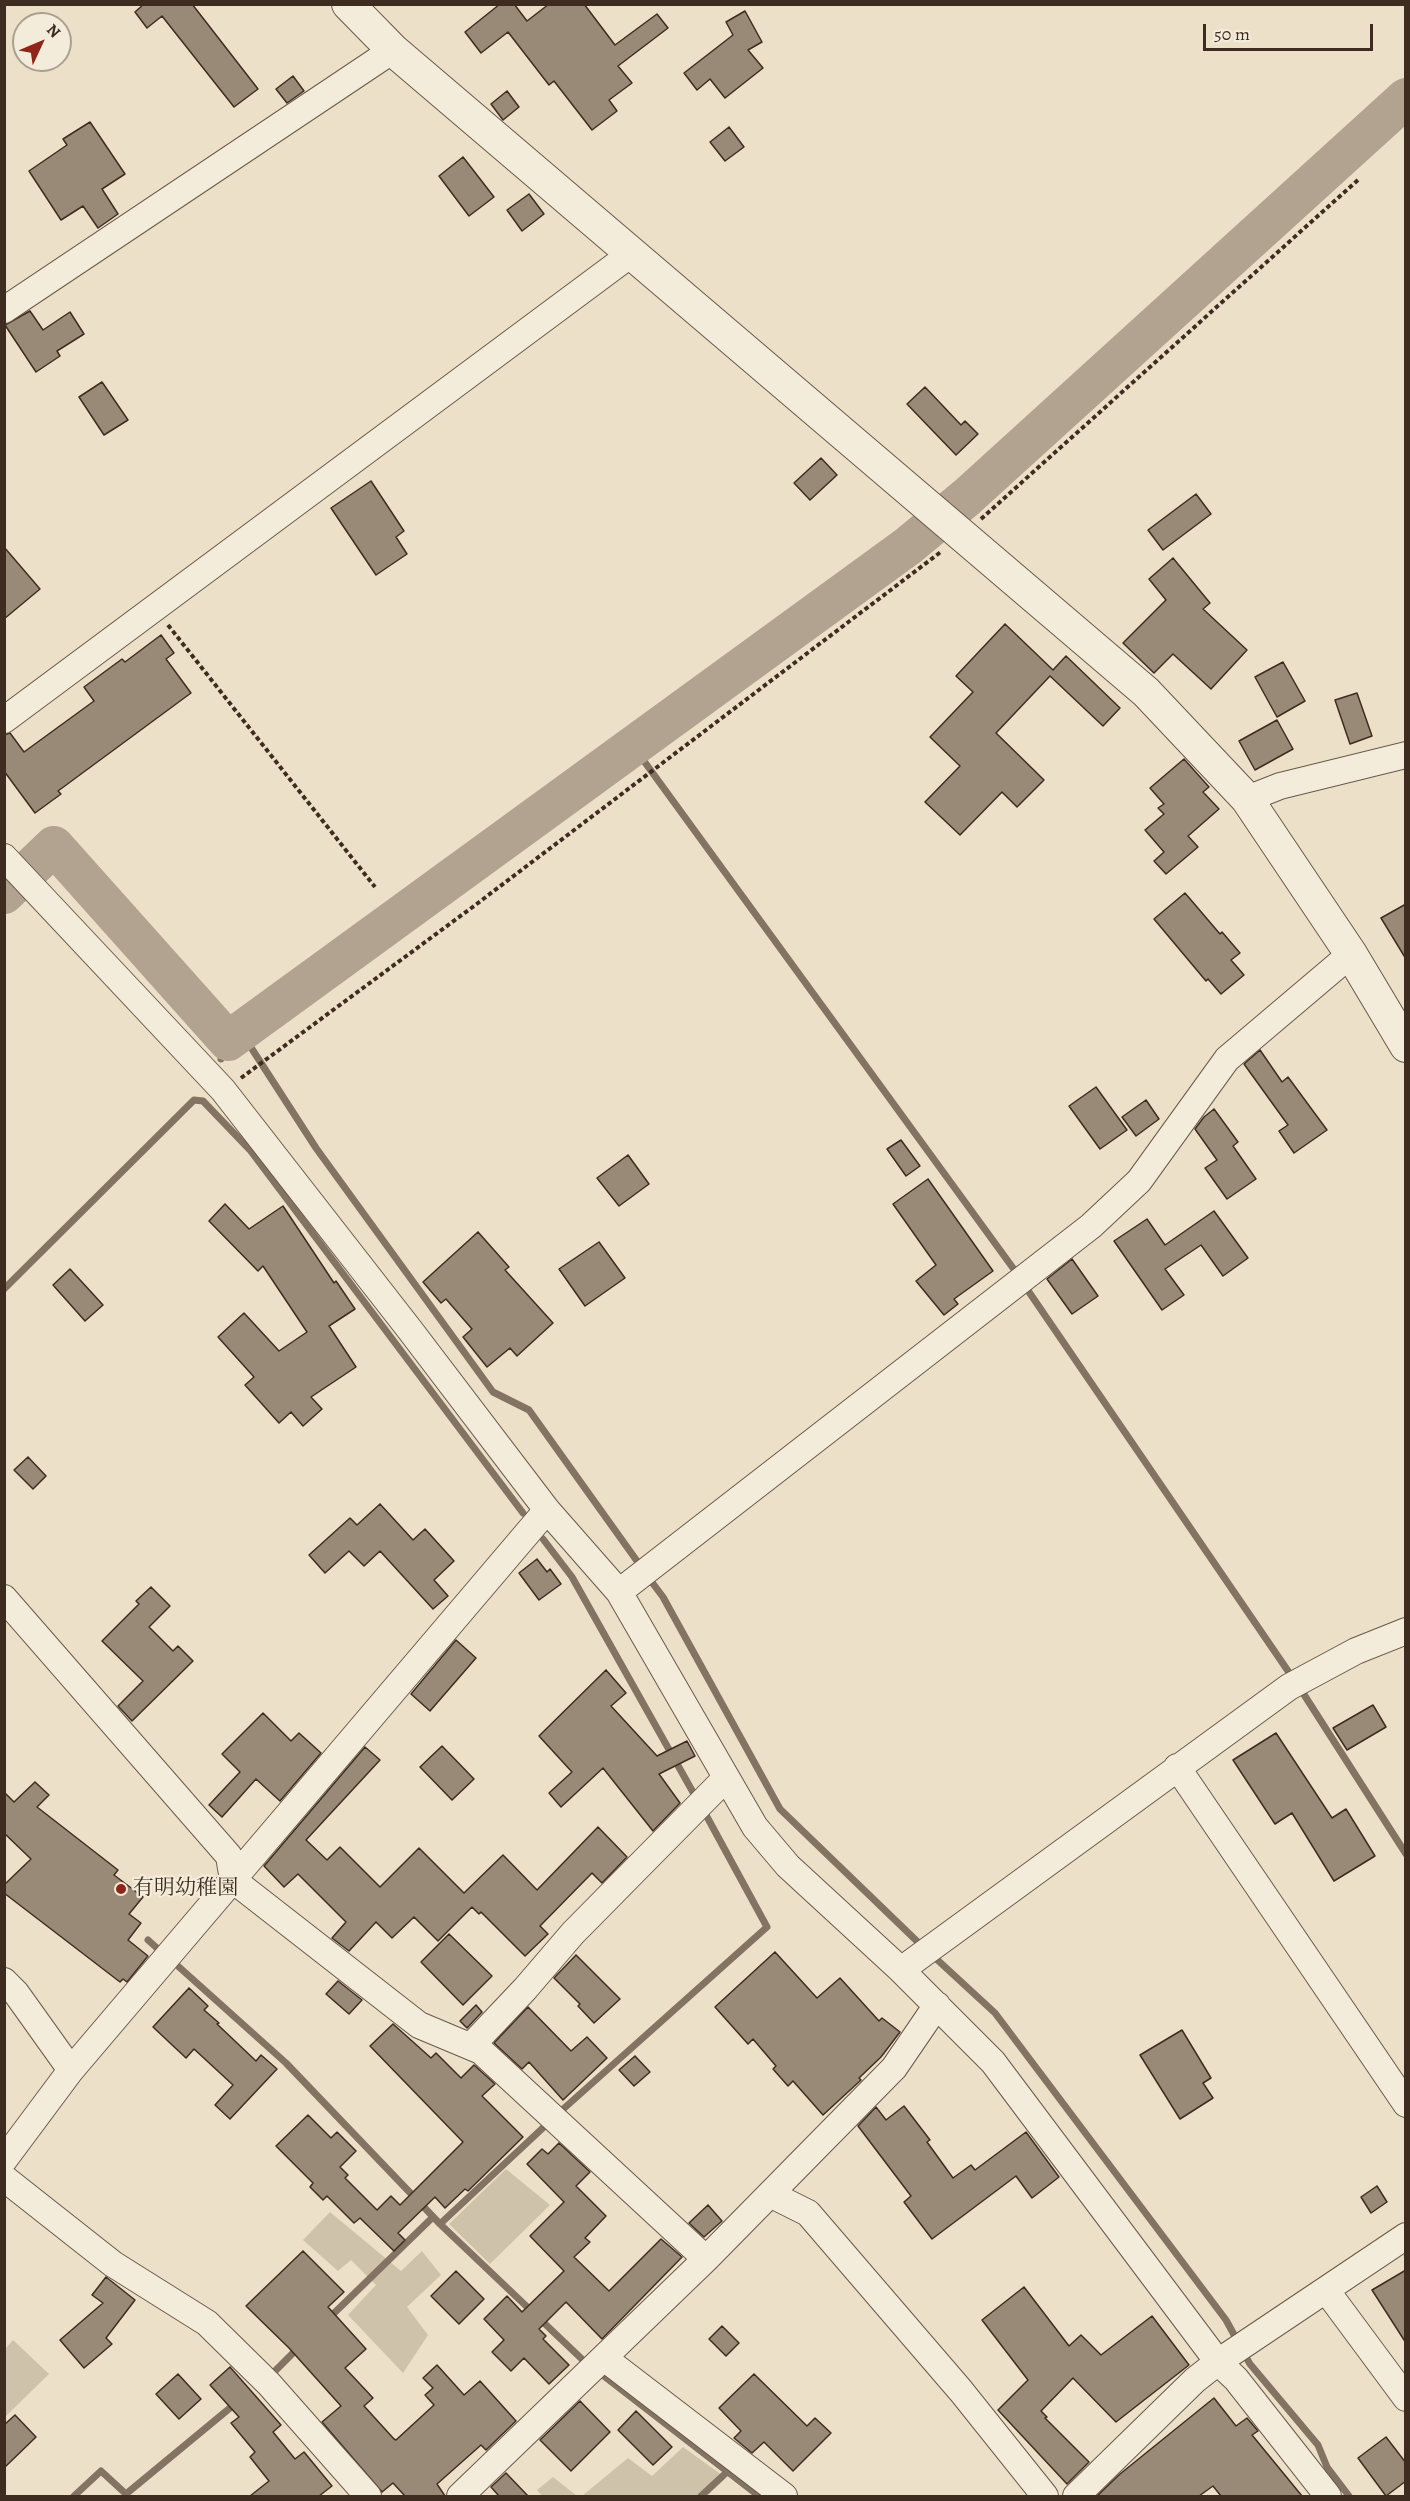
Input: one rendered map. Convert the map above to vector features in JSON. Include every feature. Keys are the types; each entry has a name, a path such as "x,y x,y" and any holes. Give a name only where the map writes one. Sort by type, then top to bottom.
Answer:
{"street":[{"path":"348,4 393,50 1146,692 1247,799 1351,954 1406,1046"},
{"path":"4,310 393,50"},
{"path":"4,720 631,254"},
{"path":"1247,799 1280,786 1406,756"},
{"path":"8,862 223,1090 389,1302 547,1510 637,1578 726,1778 755,1827 788,1866 919,1956 937,2005 993,2062 1236,2350 1236,2379 1328,2496"},
{"path":"637,1578 1091,1226 1139,1181 1227,1059 1351,954"},
{"path":"4,2160 71,2070 547,1510"},
{"path":"4,1598 229,1856 233,1880 419,2025 481,2051 706,2259"},
{"path":"919,1956 1289,1687 1356,1651 1406,1630"},
{"path":"1177,1767 1406,2104"},
{"path":"471,2046 525,1989 573,1933 726,1778"},
{"path":"4,1981 16,1993 71,2070"},
{"path":"460,2496 706,2259 894,2068 937,2005"},
{"path":"4,2178 113,2264 207,2323 269,2384 368,2496"},
{"path":"770,2194 808,2213 961,2391 1044,2496"},
{"path":"1076,2496 1195,2380 1406,2235"},
{"path":"1326,2290 1406,2398"},
{"path":"604,2358 784,2496"}],"path":[{"path":"253,1069 962,536 1359,179"},
{"path":"155,608 375,887"}],"shaded area":[{"path":"506,2169 550,2205 490,2264 449,2224"},
{"path":"330,2212 401,2271 422,2251 441,2275 407,2307 428,2335 403,2373 348,2315 376,2285 351,2260 338,2271 303,2240"},
{"path":"13,2340 49,2374 5,2417 5,2349"},
{"path":"683,2447 726,2478 707,2496 582,2496 628,2458 652,2476"},
{"path":"553,2477 577,2496 542,2496 537,2490"}],"building":[{"path":"144,4 192,4 258,89 234,107 162,16 147,28 135,12"},
{"path":"500,4 514,4 527,21 549,4 584,4 615,45 657,14 668,28 618,66 632,83 609,100 617,111 592,130 554,81 549,85 508,32 481,53 465,32"},
{"path":"745,11 762,42 748,50 763,68 725,98 710,79 697,90 684,73 733,35 726,22"},
{"path":"293,76 304,91 287,103 276,89"},
{"path":"507,91 519,107 503,120 491,104"},
{"path":"90,122 125,174 102,189 118,214 98,228 83,206 61,220 29,171 67,145 63,139"},
{"path":"729,127 744,147 725,161 710,142"},
{"path":"463,157 494,197 469,216 439,176"},
{"path":"529,194 544,214 522,231 507,210"},
{"path":"30,311 43,330 70,312 84,334 57,351 60,356 36,372 5,325"},
{"path":"102,382 128,420 104,435 79,397"},
{"path":"925,387 961,425 965,421 978,434 956,455 907,404"},
{"path":"821,458 837,475 810,500 794,483"},
{"path":"371,481 404,531 396,537 407,554 376,575 331,508"},
{"path":"1196,494 1211,514 1163,550 1148,530"},
{"path":"4,547 40,589 4,619"},
{"path":"1173,558 1210,603 1203,609 1247,650 1211,689 1173,654 1154,673 1123,643 1166,600 1149,579"},
{"path":"1005,624 1053,670 1066,656 1120,708 1103,726 1050,676 996,733 1044,780 1017,807 1002,792 960,835 925,802 960,766 930,737 973,692 956,676"},
{"path":"161,635 174,653 166,659 191,693 58,791 61,794 35,813 4,771 4,735 10,733 24,752 94,701 84,687 122,659 125,662"},
{"path":"1283,662 1305,701 1277,717 1255,677"},
{"path":"1357,693 1372,736 1350,744 1335,700"},
{"path":"1277,720 1293,749 1255,770 1239,741"},
{"path":"1184,759 1209,787 1203,792 1219,809 1188,836 1198,847 1166,874 1154,861 1164,852 1145,830 1164,814 1158,808 1164,804 1150,788"},
{"path":"1185,893 1220,934 1222,932 1240,953 1231,960 1244,975 1221,994 1208,979 1206,981 1154,919"},
{"path":"1406,904 1406,959 1381,918"},
{"path":"1260,1050 1282,1082 1288,1077 1327,1130 1294,1153 1279,1131 1288,1125 1244,1064"},
{"path":"1096,1087 1127,1130 1100,1149 1069,1106"},
{"path":"1146,1100 1159,1119 1136,1136 1122,1117"},
{"path":"1214,1109 1238,1142 1233,1146 1256,1179 1227,1199 1205,1168 1217,1160 1195,1129"},
{"path":"901,1140 920,1166 906,1176 887,1149"},
{"path":"628,1155 649,1184 619,1206 597,1178"},
{"path":"928,1179 993,1271 954,1299 958,1304 944,1315 916,1281 936,1265 893,1204"},
{"path":"225,1204 249,1229 283,1206 334,1283 336,1281 355,1309 329,1326 356,1367 311,1397 322,1409 303,1426 291,1412 279,1423 245,1385 254,1377 218,1337 244,1313 279,1351 307,1332 263,1266 258,1271 209,1221"},
{"path":"1214,1211 1248,1258 1223,1276 1201,1245 1165,1269 1184,1295 1162,1310 1114,1241 1147,1219 1165,1245"},
{"path":"478,1232 509,1267 505,1270 553,1323 517,1356 510,1348 487,1367 463,1337 472,1329 446,1299 441,1303 423,1282"},
{"path":"599,1242 625,1278 585,1306 559,1269"},
{"path":"1072,1259 1098,1296 1072,1314 1047,1279"},
{"path":"70,1269 103,1305 85,1321 53,1285"},
{"path":"28,1457 46,1476 33,1489 14,1470"},
{"path":"380,1504 413,1540 425,1529 454,1561 434,1580 448,1596 433,1609 380,1551 364,1566 349,1551 325,1573 309,1555 350,1518 357,1525"},
{"path":"537,1559 547,1572 550,1569 561,1584 539,1600 519,1573"},
{"path":"151,1587 170,1606 149,1627 173,1651 178,1646 193,1661 132,1721 118,1706 143,1681 102,1641 139,1604 136,1601"},
{"path":"456,1640 476,1658 430,1711 411,1694"},
{"path":"606,1670 626,1693 611,1706 657,1756 687,1741 695,1756 659,1774 680,1803 653,1831 603,1768 561,1807 549,1793 572,1772 539,1736"},
{"path":"1373,1705 1386,1727 1347,1750 1333,1728"},
{"path":"263,1713 291,1741 299,1733 321,1753 280,1801 256,1779 222,1817 209,1805 240,1772 222,1754"},
{"path":"1276,1733 1332,1818 1346,1809 1375,1856 1334,1881 1292,1813 1275,1824 1233,1760"},
{"path":"442,1746 474,1779 452,1800 420,1767"},
{"path":"365,1747 380,1760 306,1840 327,1860 340,1847 380,1887 419,1848 464,1893 503,1855 537,1890 598,1827 627,1857 602,1883 592,1873 540,1926 548,1934 525,1956 481,1912 479,1914 472,1907 438,1941 414,1917 392,1938 376,1922 349,1951 332,1938 346,1922 298,1874 284,1887 264,1866"},
{"path":"35,1782 49,1795 37,1807 118,1870 114,1875 143,1897 129,1914 141,1923 128,1940 148,1956 127,1982 123,1979 120,1982 4,1893 4,1885 31,1859 4,1833 4,1792 14,1802"},
{"path":"449,1934 492,1976 463,2005 421,1962"},
{"path":"775,1952 817,1998 840,1978 879,2021 882,2018 900,2032 881,2057 859,2078 861,2080 823,2115 793,2081 788,2086 773,2069 776,2066 753,2039 748,2044 715,2007"},
{"path":"576,1955 620,1999 594,2023 578,2006 580,2004 554,1978"},
{"path":"338,1981 362,2000 349,2014 326,1994"},
{"path":"189,1988 208,2006 204,2010 256,2061 261,2055 277,2069 230,2119 215,2105 233,2085 194,2049 186,2058 153,2027"},
{"path":"476,2005 482,2012 467,2028 460,2021"},
{"path":"528,2007 571,2051 587,2037 607,2058 563,2100 529,2062 522,2069 494,2043"},
{"path":"393,2024 431,2058 436,2053 461,2078 474,2065 495,2084 482,2096 523,2137 468,2191 465,2189 445,2208 435,2197 398,2233 405,2240 394,2251 360,2218 354,2223 327,2196 323,2200 310,2187 313,2183 276,2146 308,2115 331,2138 337,2132 356,2151 340,2167 348,2175 345,2178 377,2210 391,2196 400,2205 463,2142 370,2046"},
{"path":"1182,2030 1211,2078 1203,2083 1213,2098 1180,2119 1140,2055"},
{"path":"635,2056 650,2072 634,2086 619,2070"},
{"path":"904,2106 930,2140 927,2142 953,2178 971,2165 975,2170 1026,2132 1059,2177 1032,2198 1016,2176 932,2239 904,2202 911,2196 858,2126 876,2107 886,2120"},
{"path":"559,2143 590,2172 576,2186 606,2216 585,2238 590,2242 574,2257 609,2291 661,2239 682,2257 602,2339 566,2302 539,2329 546,2336 543,2339 569,2365 549,2384 524,2358 511,2371 492,2352 504,2340 484,2319 507,2296 522,2312 564,2271 530,2236 564,2202 527,2164 542,2149 548,2154"},
{"path":"1377,2186 1387,2202 1371,2213 1361,2197"},
{"path":"708,2205 722,2221 704,2237 689,2223"},
{"path":"303,2251 344,2292 328,2307 366,2349 345,2368 373,2398 364,2406 394,2439 396,2440 434,2405 425,2395 433,2388 423,2378 437,2365 464,2395 480,2381 516,2421 486,2450 481,2445 437,2484 445,2496 405,2496 393,2483 382,2492 322,2422 341,2406 289,2348 246,2306"},
{"path":"1406,2270 1406,2343 1372,2290"},
{"path":"456,2271 484,2299 459,2324 431,2296"},
{"path":"106,2277 135,2300 106,2338 112,2344 84,2368 60,2340 103,2303 92,2295"},
{"path":"1024,2287 1069,2346 1081,2335 1101,2355 1152,2316 1189,2365 1116,2422 1073,2378 1041,2411 1047,2417 1045,2418 1089,2462 1067,2484 998,2410 1028,2380 982,2320"},
{"path":"722,2326 739,2343 726,2356 709,2339"},
{"path":"230,2367 281,2425 273,2432 295,2459 304,2452 332,2486 319,2496 250,2496 269,2481 250,2457 255,2452 231,2423 239,2417 210,2385"},
{"path":"178,2374 201,2399 179,2419 156,2394"},
{"path":"754,2374 807,2426 815,2418 831,2433 793,2471 764,2442 752,2453 734,2438 741,2431 719,2408"},
{"path":"1214,2398 1236,2426 1247,2418 1258,2431 1252,2435 1302,2496 1221,2496 1213,2486 1199,2496 1097,2496 1120,2474"},
{"path":"580,2401 610,2432 571,2471 540,2440"},
{"path":"636,2411 672,2447 653,2465 618,2430"},
{"path":"15,2415 36,2437 4,2468 4,2425"},
{"path":"1386,2437 1406,2463 1406,2481 1386,2496 1358,2458"},
{"path":"506,2473 528,2496 499,2496 491,2487"}],"waterway":[{"path":"4,894 54,846 228,1041 908,546 967,497 1406,98"},
{"path":"633,746 1013,1268"},
{"path":"241,1032 316,1148 493,1392 529,1410 642,1568"},
{"path":"221,1059 228,1041"},
{"path":"4,1289 194,1100 203,1101 250,1150 523,1513"},
{"path":"1029,1292 1288,1671"},
{"path":"543,1539 572,1577 694,1794"},
{"path":"648,1577 663,1597 780,1809 923,1947"},
{"path":"1303,1693 1406,1854"},
{"path":"561,2111 767,1927 706,1815"},
{"path":"148,1940 158,1949"},
{"path":"931,1954 995,2013 1226,2320 1238,2342"},
{"path":"179,1967 286,2063 440,2224 585,2362"},
{"path":"440,2224 546,2125"},
{"path":"327,2320 433,2217"},
{"path":"275,2371 300,2346"},
{"path":"1243,2352 1250,2364 1318,2445 1327,2467 1349,2496"},
{"path":"600,2373 759,2496"},
{"path":"74,2496 101,2471 126,2494 236,2403"},
{"path":"701,2496 727,2472"}],"place":[{"name":"有明幼稚園","path":"121,1889"}]}
